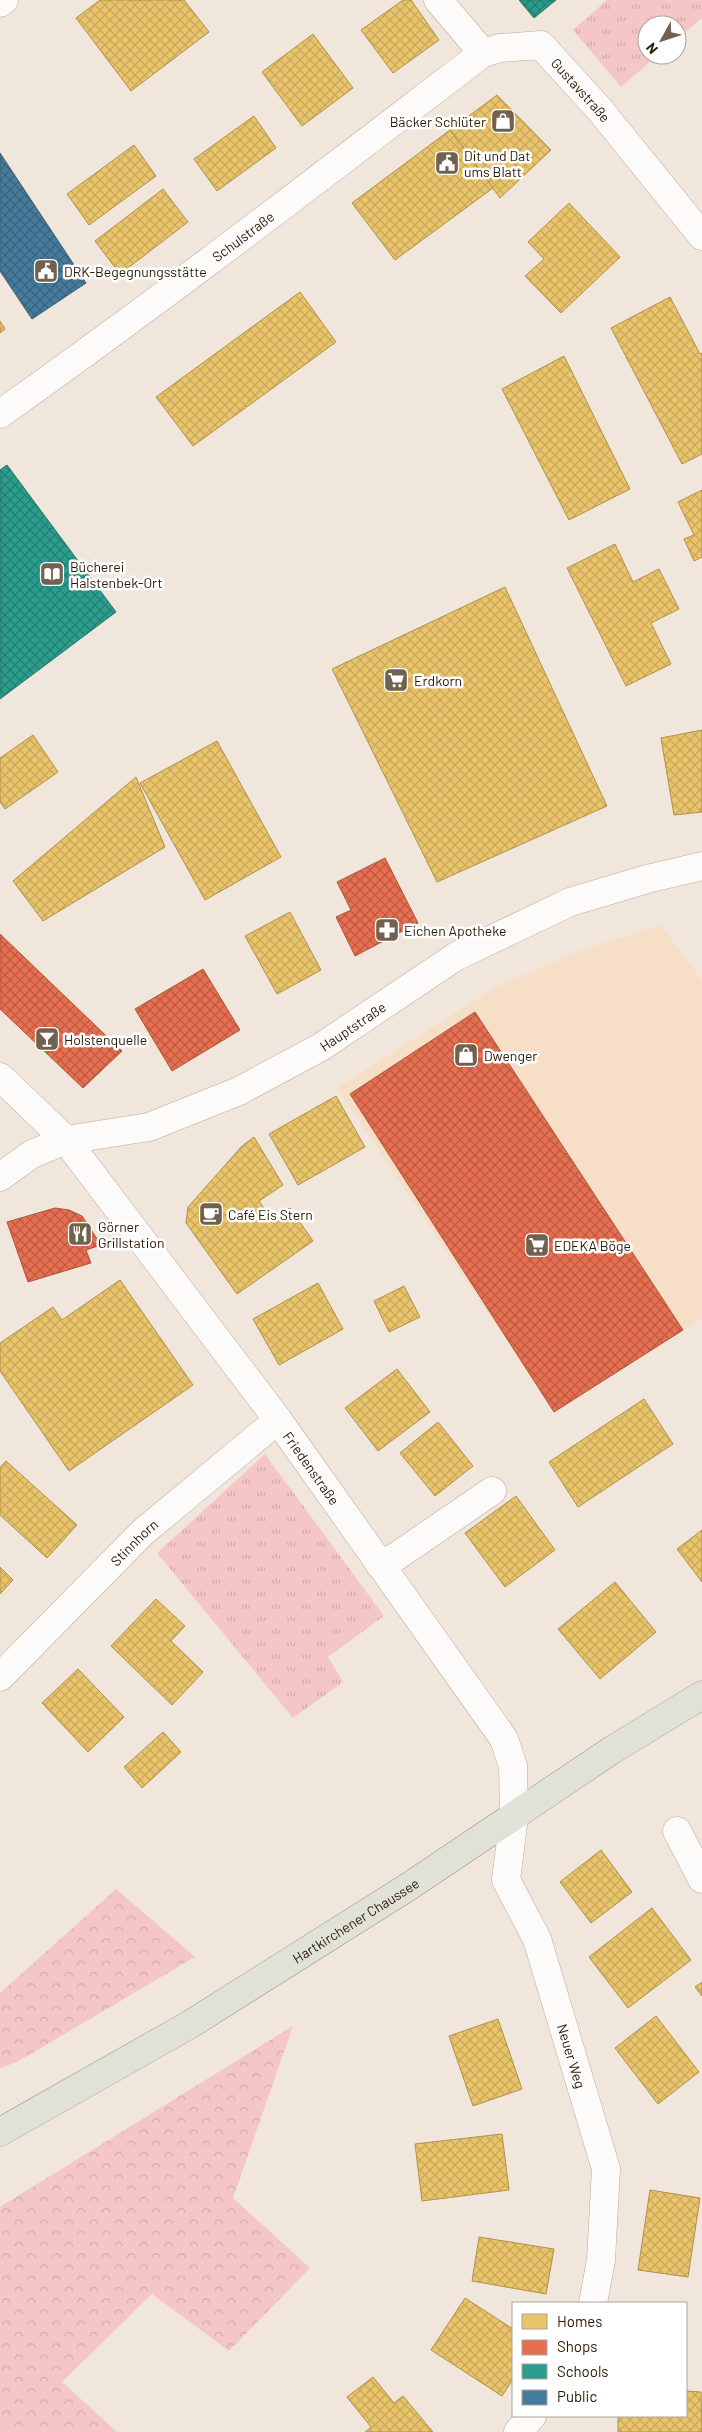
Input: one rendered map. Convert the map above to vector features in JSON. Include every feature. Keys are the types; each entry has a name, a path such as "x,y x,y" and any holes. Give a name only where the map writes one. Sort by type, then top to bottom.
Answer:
{"main road":[{"name":"Hartkirchener Chaussee","path":"0,2132 189,2025 408,1887 627,1741 702,1695"}],"street":[{"path":"0,3 4,0"},
{"path":"438,0 483,53"},
{"name":"Gustavstraße","path":"483,53 500,48 541,45 600,110 702,236"},
{"name":"Schulstraße","path":"0,414 234,242 483,53"},
{"name":"Hauptstraße","path":"0,1177 32,1154 66,1140 149,1127 239,1091 321,1047 456,957 570,902 647,879 702,866"},
{"name":"Friedenstraße","path":"0,1077 66,1140 278,1420 504,1739 513,1766 514,1816"},
{"name":"Stinnhorn","path":"0,1677 144,1532 278,1420"},
{"path":"380,1565 397,1556 492,1491"},
{"name":"Neuer Weg","path":"514,1816 506,1880 537,1939 606,2169 601,2260 592,2302"},
{"path":"677,1831 702,1879"},
{"path":"518,2432 531,2417"}],"shaded area":[{"path":"661,925 702,980 702,1319 554,1412 337,1088 494,988 579,951"}],"green space":[{"path":"607,0 702,0 702,18 687,31 687,15 637,15 637,65 646,65 621,87 573,30"},
{"path":"265,1454 384,1616 328,1657 343,1682 293,1718 157,1553"},
{"path":"116,1889 195,1957 17,2062 0,2068 0,1993"},
{"path":"293,2026 233,2198 310,2268 229,2351 152,2294 62,2382 117,2432 0,2432 0,2207"}],"building: Homes":[{"path":"100,0 184,0 209,32 131,91 76,18"},
{"path":"403,0 411,0 439,40 393,73 361,30"},
{"path":"313,34 353,88 302,126 262,72"},
{"path":"497,95 551,150 500,198 450,130"},
{"path":"254,116 276,148 217,191 194,159"},
{"path":"450,130 493,188 395,260 352,203"},
{"path":"134,145 156,176 89,225 67,194"},
{"path":"163,189 188,222 120,274 95,241"},
{"path":"569,203 620,257 561,313 525,276 544,259 528,242"},
{"path":"300,292 336,342 193,446 156,397"},
{"path":"670,297 700,354 702,353 702,454 682,464 611,328"},
{"path":"0,321 5,329 0,333"},
{"path":"564,356 630,489 569,520 502,389"},
{"path":"702,490 702,557 694,561 684,539 694,535 678,502"},
{"path":"615,544 633,582 659,569 679,609 651,623 671,664 626,686 567,568"},
{"path":"505,587 607,806 437,882 332,669"},
{"path":"702,730 702,812 674,815 661,738"},
{"path":"33,735 58,772 5,809 0,802 0,758"},
{"path":"217,741 281,857 205,900 140,783"},
{"path":"136,777 165,847 43,921 13,881"},
{"path":"290,912 321,970 277,994 245,936"},
{"path":"336,1096 365,1147 298,1185 269,1134"},
{"path":"254,1137 283,1185 259,1201 272,1219 290,1208 313,1241 237,1294 186,1223 188,1207 242,1146"},
{"path":"120,1280 193,1385 69,1471 0,1371 0,1343 53,1307 62,1320"},
{"path":"318,1283 343,1329 279,1365 253,1319"},
{"path":"404,1286 420,1317 389,1332 374,1301"},
{"path":"397,1369 430,1412 378,1451 345,1408"},
{"path":"644,1399 673,1444 578,1507 549,1462"},
{"path":"438,1422 473,1466 435,1496 400,1453"},
{"path":"6,1461 77,1525 47,1558 0,1515 0,1467"},
{"path":"516,1496 555,1550 505,1587 465,1533"},
{"path":"702,1530 702,1582 677,1549"},
{"path":"0,1567 13,1580 0,1594"},
{"path":"615,1582 656,1632 600,1679 558,1629"},
{"path":"156,1599 185,1626 171,1641 203,1672 172,1705 111,1646"},
{"path":"78,1669 124,1717 88,1752 42,1703"},
{"path":"163,1732 181,1752 142,1788 124,1767"},
{"path":"601,1850 632,1892 591,1923 560,1882"},
{"path":"652,1908 691,1960 628,2008 589,1957"},
{"path":"702,1982 702,1996 695,1987"},
{"path":"656,2016 699,2072 658,2104 615,2048"},
{"path":"498,2019 522,2089 473,2106 449,2036"},
{"path":"502,2134 509,2190 422,2201 415,2144"},
{"path":"650,2190 700,2198 688,2277 638,2270"},
{"path":"479,2237 554,2249 546,2294 472,2281"},
{"path":"465,2298 512,2328 512,2381 502,2396 431,2350"},
{"path":"373,2377 394,2403 403,2396 433,2432 365,2432 371,2427 347,2397"},
{"path":"687,2391 701,2392 702,2432 618,2432 618,2417 687,2417"}],"building: Shops":[{"path":"385,858 418,923 355,956 336,917 351,910 337,882"},
{"path":"0,934 122,1051 83,1088 0,1009"},
{"path":"203,969 240,1030 172,1071 135,1009"},
{"name":"EDEKA Böge","path":"475,1012 683,1330 554,1412 350,1094"},
{"path":"55,1208 69,1210 82,1216 101,1245 86,1250 91,1263 28,1282 7,1222"}],"building: Schools":[{"path":"519,0 556,0 534,18"},
{"path":"7,465 116,612 0,699 0,470"}],"building: Public":[{"path":"0,153 86,283 32,319 0,271"}],"place":[{"name":"Bäcker Schlüter","path":"503,121"},
{"name":"Dit und Dat ums Blatt","path":"447,163"},
{"name":"DRK-Begegnungsstätte","path":"46,271"},
{"name":"Bücherei Halstenbek-Ort","path":"52,574"},
{"name":"Erdkorn","path":"396,680"},
{"name":"Eichen Apotheke","path":"387,930"},
{"name":"Holstenquelle","path":"47,1039"},
{"name":"Dwenger","path":"466,1055"},
{"name":"Café Eis Stern","path":"211,1214"},
{"name":"Görner Grillstation","path":"80,1234"},
{"name":"EDEKA Böge","path":"537,1245"}]}
